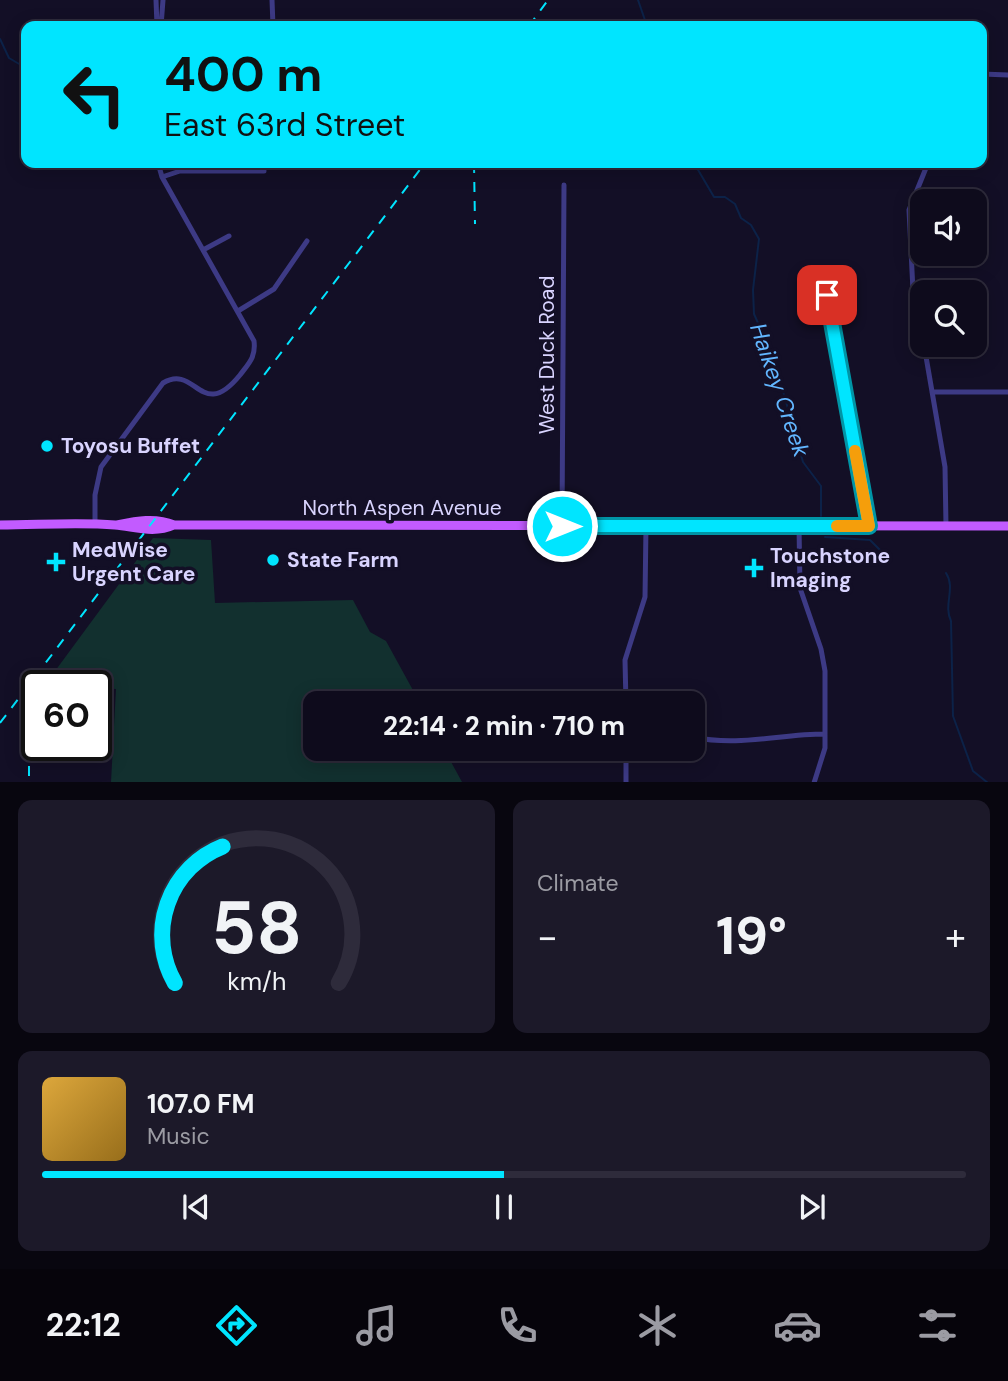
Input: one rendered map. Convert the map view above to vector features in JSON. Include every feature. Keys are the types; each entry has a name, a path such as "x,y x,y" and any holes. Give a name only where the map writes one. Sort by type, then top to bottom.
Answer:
{"main road":[{"name":"North Aspen Avenue","path":"0,525 116,525 164,530 174,525 1008,526"}],"street":[{"path":"156,0 158,21"},
{"path":"160,21 163,0"},
{"path":"272,0 273,21"},
{"path":"987,74 1008,75"},
{"path":"95,525 95,495 101,467 152,396 170,379 182,379 205,393 220,394 227,390 253,359 255,349 254,341 159,168"},
{"path":"912,280 909,210 926,168"},
{"path":"162,177 180,171 264,171"},
{"name":"West Duck Road","path":"562,526 564,184"},
{"path":"203,250 229,236"},
{"path":"238,311 274,289 307,242"},
{"path":"827,295 869,526"},
{"path":"926,357 945,467 946,526"},
{"path":"932,392 1008,392"},
{"path":"626,691 625,660 645,597 646,526"},
{"path":"799,526 800,584 825,671 824,754 814,782"},
{"path":"705,740 746,743 784,734 825,734"},
{"path":"626,761 626,782"}],"green space":[{"path":"153,538 211,540 215,603 353,600 370,632 386,641 413,691 303,691 303,761 451,761 462,782 111,782 116,689 112,689 112,670 56,670"}],"waterway":[{"name":"Haikey Creek","path":"638,0 645,21"},
{"path":"0,39 9,58 21,65"},
{"name":"Haikey Creek","path":"697,168 714,197 725,197 735,204 741,218 751,225 759,239 753,290 754,314 774,359 803,462 821,486 821,516"},
{"name":"Haikey Creek","path":"825,537 870,540 884,554"},
{"name":"Haikey Creek","path":"946,573 950,585 948,609 951,621 953,716 973,771 987,782"}],"railway":[{"path":"533,21 548,0"},
{"path":"0,723 421,168"},
{"path":"474,168 475,224"},
{"path":"29,761 29,776"}],"slow traffic":[{"path":"837,526 869,526 855,451"}],"place":[{"name":"Toyosu Buffet","path":"47,446"},
{"name":"State Farm","path":"273,560"},
{"name":"MedWise Urgent Care","path":"56,562"},
{"name":"Touchstone Imaging","path":"754,568"}],"route":[{"path":"562,526 869,526 827,295"}]}
